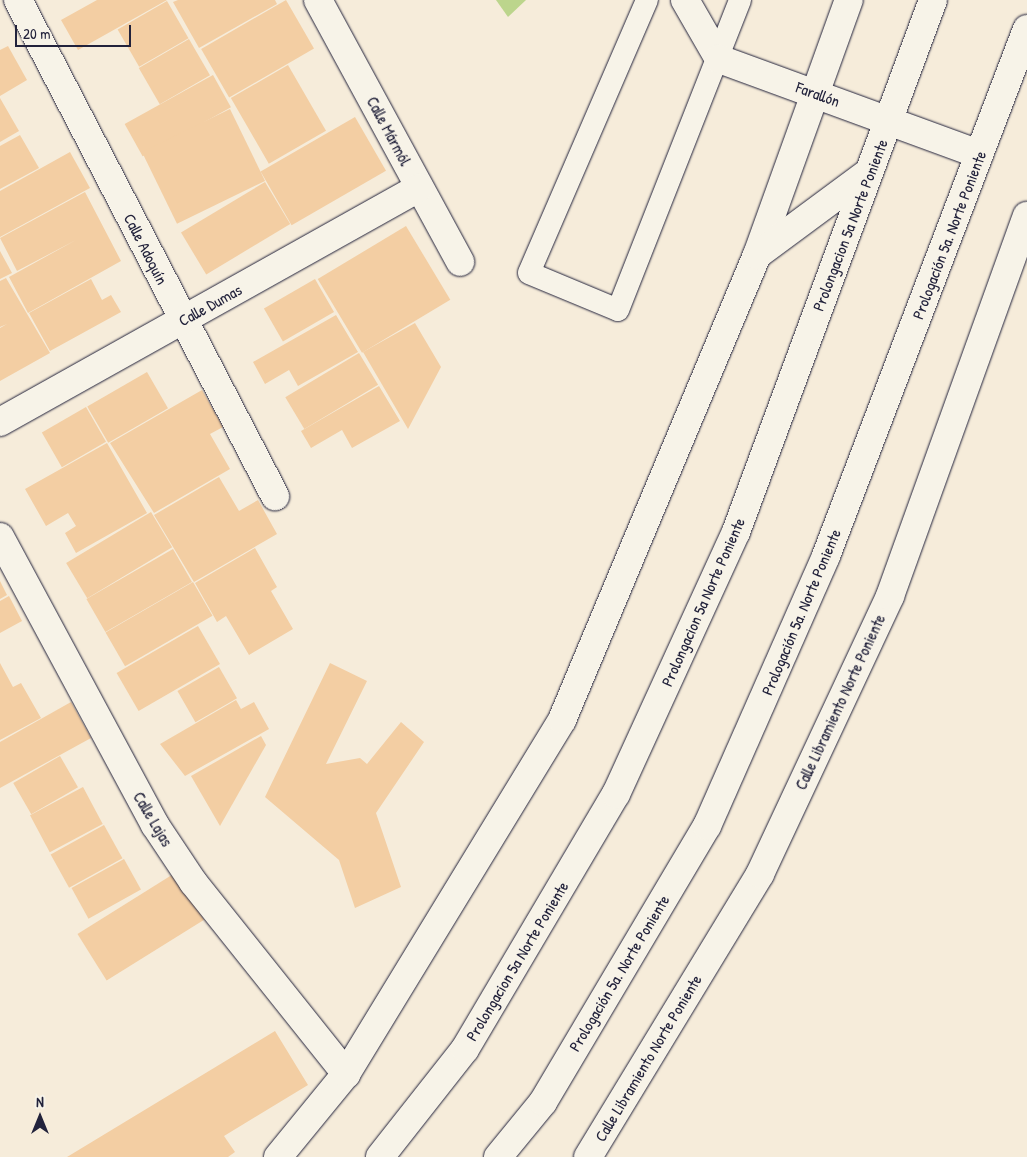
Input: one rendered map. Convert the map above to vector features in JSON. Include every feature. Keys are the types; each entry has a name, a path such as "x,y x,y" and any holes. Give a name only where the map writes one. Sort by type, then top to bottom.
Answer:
{"street":[{"name":"Calle Adoquín","path":"18,0 275,496"},
{"name":"Calle Mármól","path":"318,0 460,262"},
{"path":"685,0 719,58"},
{"path":"278,1157 346,1074 562,720 757,255 848,0"},
{"name":"Prolongacion 5a Norte Poniente","path":"380,1157 466,1049 616,794 736,532 933,0"},
{"name":"Prologación 5a. Norte Poniente","path":"498,1157 542,1102 707,826 826,556 1027,29"},
{"name":"Farallón","path":"719,58 979,154"},
{"path":"757,255 868,173"},
{"name":"Calle Dumas","path":"0,422 420,188"},
{"name":"Calle Libramiento Norte Poniente","path":"588,1157 760,874 890,596 1027,216"},
{"name":"Calle Lajas","path":"0,537 155,825 193,882 346,1074"}],"lane":[{"path":"647,0 530,273 618,310 719,58 740,0"}],"green space":[{"path":"496,0 526,0 508,17"}],"building":[{"path":"97,0 167,0 78,50 61,20"},
{"path":"178,0 275,0 277,4 199,48 173,2"},
{"path":"286,0 314,48 229,97 201,49"},
{"path":"167,1 188,38 139,67 118,30"},
{"path":"189,39 210,75 160,104 139,68"},
{"path":"8,46 27,80 0,96 0,50"},
{"path":"288,65 326,131 269,164 231,98"},
{"path":"213,75 231,107 143,156 125,124"},
{"path":"0,98 19,131 0,142"},
{"path":"230,109 265,181 177,224 142,152"},
{"path":"355,117 386,171 292,225 261,172"},
{"path":"20,135 39,168 0,189 0,146"},
{"path":"70,152 90,188 0,237 0,191"},
{"path":"265,182 290,224 206,274 181,232"},
{"path":"85,192 121,261 28,313 9,277 76,240 17,271 0,238"},
{"path":"406,226 450,300 362,353 318,279"},
{"path":"0,251 12,273 0,279"},
{"path":"6,278 50,353 0,381 0,328 7,324 0,327 0,281"},
{"path":"91,279 102,300 111,295 121,312 50,351 29,313"},
{"path":"315,279 334,312 283,341 264,308"},
{"path":"336,315 358,352 298,386 289,370 265,384 253,362"},
{"path":"415,323 441,367 408,429 363,352"},
{"path":"359,353 378,385 304,429 285,397"},
{"path":"147,372 168,408 108,443 87,406"},
{"path":"379,386 400,421 352,448 342,430 311,448 301,431"},
{"path":"202,390 223,427 210,434 230,469 154,513 110,443"},
{"path":"86,407 106,442 62,467 42,433"},
{"path":"107,443 147,513 76,553 65,533 76,526 68,513 46,526 25,489"},
{"path":"219,477 239,511 258,500 277,534 194,582 154,515"},
{"path":"151,512 172,547 87,598 66,563"},
{"path":"255,548 277,587 271,591 293,629 249,655 226,616 217,622 195,583"},
{"path":"173,549 192,582 105,632 86,599"},
{"path":"0,581 7,595 0,599"},
{"path":"193,582 212,616 125,666 106,632"},
{"path":"9,596 22,621 0,633 0,601"},
{"path":"198,626 220,664 139,711 117,673"},
{"path":"0,663 13,687 21,683 41,718 0,740"},
{"path":"330,663 367,681 326,764 360,758 367,764 401,722 424,742 376,813 401,887 355,908 339,860 265,797"},
{"path":"219,667 237,698 195,722 177,691"},
{"path":"236,700 241,709 254,702 269,729 185,776 160,744"},
{"path":"71,702 91,738 0,788 0,742"},
{"path":"261,736 266,745 220,826 191,776"},
{"path":"60,756 78,787 31,814 13,783"},
{"path":"83,787 103,824 50,852 30,815"},
{"path":"104,825 122,858 69,888 51,855"},
{"path":"124,859 141,890 88,919 72,888"},
{"path":"175,873 204,920 107,981 77,934"},
{"path":"275,1031 308,1085 224,1136 235,1152 228,1157 67,1157"}]}
